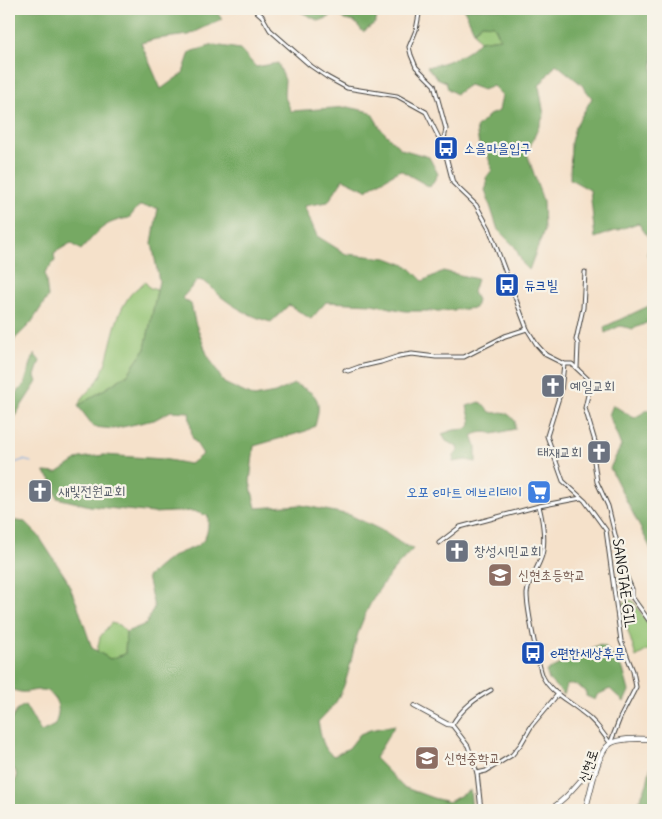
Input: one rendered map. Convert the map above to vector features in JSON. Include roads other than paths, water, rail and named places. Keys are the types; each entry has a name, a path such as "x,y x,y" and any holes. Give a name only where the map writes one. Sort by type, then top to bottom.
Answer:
{"main road":[{"name":"신현로","path":"585,810 602,753 610,744 632,738 653,739"}],"street":[{"path":"254,9 262,16 270,30 311,66 327,77 347,88 396,96 426,112 443,144 453,183 476,206 489,228 527,329 546,355 564,364 572,364 591,382 585,408 596,445 594,461 597,482 608,506 624,572 632,589 632,597 653,626"},
{"path":"420,9 410,47 411,55 416,66 434,85 446,129 443,144"},
{"path":"577,368 578,344 576,340 583,308 585,272"},
{"path":"345,370 348,371 412,354 436,357 464,357 500,338 527,329"},
{"name":"SANGTAE-GIL","path":"564,364 561,391 547,436 563,481 581,498 606,530 621,641 633,671 636,688 617,725 610,744"},
{"path":"439,543 460,527 539,506 581,498"},
{"path":"539,506 544,534 542,555 531,577 527,594 542,675 549,687 594,722 610,744"},
{"path":"602,525 611,523"},
{"path":"452,725 458,715 475,699 491,690"},
{"path":"477,773 486,771 512,755 532,725 558,694"},
{"path":"414,706 452,725 468,746 477,773 481,810"},
{"path":"549,810 581,782 587,772 600,760"},
{"path":"581,782 593,785"}],"waterway":[{"path":"9,465 23,460 31,462"}],"place":[{"name":"소을마을입구","path":"446,148"},
{"name":"듀크빌","path":"507,285"},
{"name":"예일교회","path":"553,386"},
{"name":"태재교회","path":"599,452"},
{"name":"새빛전원교회","path":"40,491"},
{"name":"오포 e마트 에브리데이","path":"539,492"},
{"name":"창성시민교회","path":"457,551"},
{"name":"신현초등학교","path":"500,575"},
{"name":"e편한세상후문","path":"533,653"},
{"name":"신현중학교","path":"427,758"}]}
